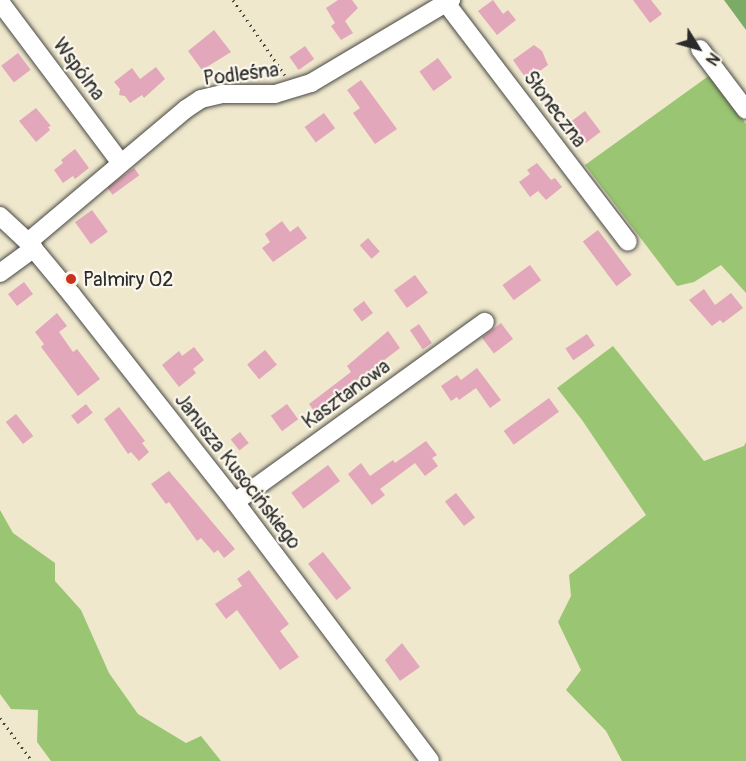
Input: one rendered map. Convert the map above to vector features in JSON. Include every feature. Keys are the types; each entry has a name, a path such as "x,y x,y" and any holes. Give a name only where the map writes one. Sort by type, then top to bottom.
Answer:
{"street":[{"name":"Podleśna","path":"0,273 121,163 201,99 223,94 275,94 291,90 311,82 449,1"},
{"name":"Słoneczna","path":"449,1 628,242"},
{"name":"Wspólna","path":"0,2 121,163"},
{"path":"700,49 746,110"},
{"name":"Janusza Kusocińskiego","path":"0,216 31,245 235,502 430,761"},
{"name":"Kasztanowa","path":"235,502 485,322"}],"path":[{"path":"233,0 284,73 291,90"},
{"path":"0,718 32,761"}],"green space":[{"path":"724,0 746,0 746,30"},
{"path":"710,75 746,124 746,293 721,265 694,282 677,286 585,165"},
{"path":"613,346 704,461 744,446 746,442 746,761 622,761 606,731 566,690 581,670 558,622 571,596 569,575 646,515 582,420 557,388"},
{"path":"0,510 13,533 55,563 55,581 81,610 109,673 138,714 186,743 201,736 221,761 51,761 37,742 38,710 11,709 0,694"}],"building":[{"path":"338,0 352,0 358,8 345,21 353,33 341,40 331,26 335,23 326,8"},
{"path":"493,0 503,14 508,10 516,20 497,35 478,11"},
{"path":"633,0 651,0 662,14 650,23"},
{"path":"214,30 231,52 202,70 188,51"},
{"path":"534,45 542,51 548,65 527,80 513,60"},
{"path":"305,46 314,59 299,70 289,57"},
{"path":"18,53 31,70 14,82 1,66"},
{"path":"438,58 452,77 433,91 419,72"},
{"path":"156,67 165,79 144,98 142,95 130,103 125,96 119,95 120,89 114,82 132,68 140,79"},
{"path":"361,80 397,129 375,144 353,113 360,108 347,90"},
{"path":"36,108 51,126 48,127 50,130 36,142 19,121"},
{"path":"585,111 601,132 580,147 564,127"},
{"path":"324,113 335,128 316,142 305,127"},
{"path":"75,149 89,168 75,179 73,176 63,183 54,170 63,163 61,160"},
{"path":"537,163 551,180 555,178 562,187 546,200 538,191 530,197 519,182 530,174 527,170"},
{"path":"134,168 139,175 113,195 107,187"},
{"path":"92,210 108,232 91,244 75,222"},
{"path":"282,221 290,232 298,226 307,238 273,262 262,248 270,242 265,234"},
{"path":"598,230 632,275 617,286 583,241"},
{"path":"368,238 380,252 372,259 360,245"},
{"path":"530,265 541,280 514,300 502,285"},
{"path":"415,275 428,293 407,308 394,290"},
{"path":"24,282 33,294 17,306 8,294"},
{"path":"704,289 715,305 731,293 743,308 723,323 720,320 712,326 689,300"},
{"path":"364,301 373,313 362,321 353,309"},
{"path":"57,313 67,326 59,332 73,352 77,349 100,379 78,396 41,347 44,344 35,332"},
{"path":"501,323 513,339 494,353 482,337"},
{"path":"419,324 432,343 423,349 410,330"},
{"path":"388,331 400,348 331,401 335,406 319,418 309,404 351,372 347,366"},
{"path":"587,334 595,346 573,360 565,349"},
{"path":"194,347 204,360 193,369 196,373 179,387 162,365 179,351 182,356"},
{"path":"265,350 277,365 259,379 247,364"},
{"path":"477,368 501,400 490,408 476,388 459,400 457,397 451,401 441,386 457,375 461,380"},
{"path":"549,398 559,412 514,445 504,431"},
{"path":"86,404 93,413 78,424 71,416"},
{"path":"287,404 298,419 282,431 271,416"},
{"path":"119,407 145,441 142,443 149,452 139,461 131,452 128,454 104,419"},
{"path":"16,414 33,436 23,444 6,422"},
{"path":"240,432 249,443 239,450 231,440"},
{"path":"426,441 437,455 432,458 438,466 425,476 415,463 380,489 385,495 372,505 348,474 361,463 370,476 393,460 395,463"},
{"path":"328,465 340,481 303,509 291,493"},
{"path":"169,471 235,549 224,558 218,550 214,553 201,538 197,541 169,502 166,504 151,484"},
{"path":"456,493 475,517 464,526 445,502"},
{"path":"323,552 351,588 336,600 308,564"},
{"path":"249,570 289,624 280,631 299,657 280,670 237,610 226,619 215,604 242,586 237,579"},
{"path":"402,643 420,667 400,681 385,660"}],"place":[{"name":"Palmiry 02","path":"71,279"}]}
